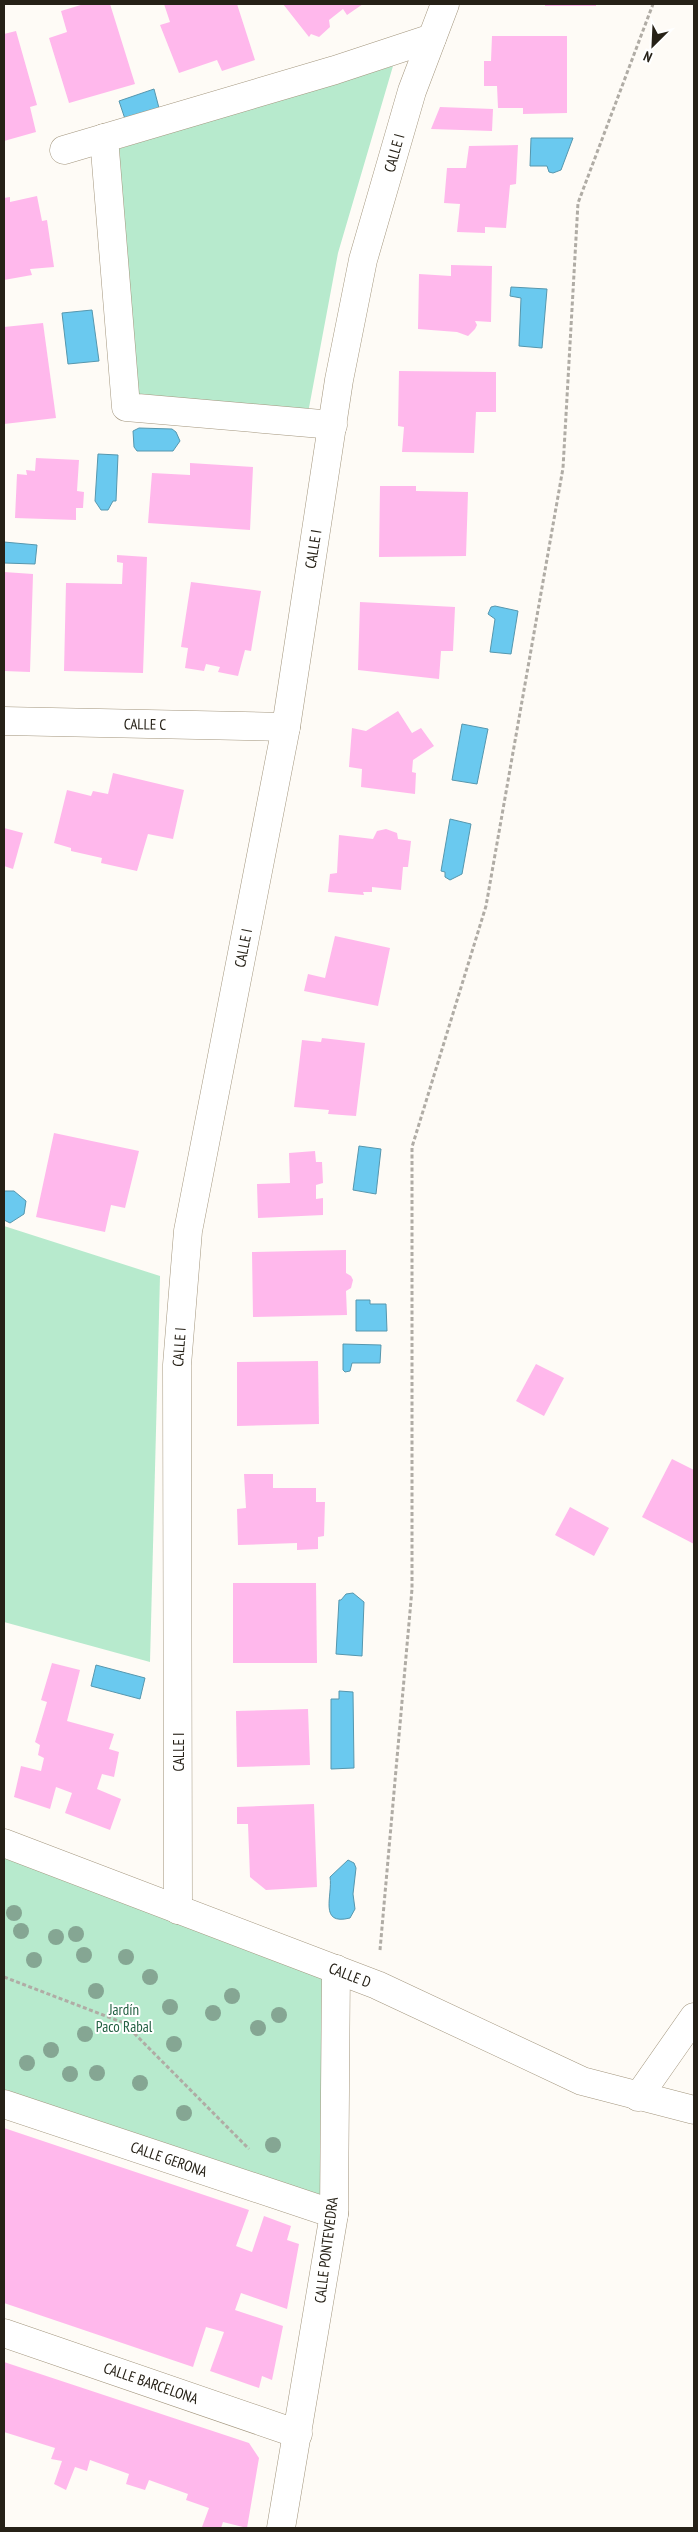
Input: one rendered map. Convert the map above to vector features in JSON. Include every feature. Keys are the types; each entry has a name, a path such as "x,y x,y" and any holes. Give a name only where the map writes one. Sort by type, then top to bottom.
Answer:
{"street":[{"name":"CALLE I","path":"178,1910 177,1365 188,1231 286,727 332,425 363,260 412,91 444,4"},
{"path":"64,150 334,70 432,38"},
{"path":"104,138 126,407 332,425"},
{"name":"CALLE C","path":"4,721 286,727"},
{"name":"CALLE D","path":"4,1843 336,1969 377,1986 582,2082 694,2110"},
{"name":"CALLE PONTEVEDRA","path":"281,2528 334,2214 336,1969"},
{"path":"638,2097 694,2017"},
{"name":"CALLE GERONA","path":"4,2104 334,2214"},
{"name":"CALLE BARCELONA","path":"4,2333 298,2434"}],"path":[{"path":"377,1986 412,1588 412,1147 490,887 563,468 578,203 653,4"},
{"path":"4,1977 124,2023 256,2156"}],"green space":[{"path":"393,66 338,253 308,413 135,400 118,149"},
{"path":"4,1226 160,1276 150,1662 4,1622"},
{"name":"Jardín Paco Rabal","path":"4,1843 336,1969 334,2214 4,2104"}],"water":[{"path":"154,89 159,108 125,119 119,101"},
{"path":"531,138 573,138 561,170 553,173 549,172 547,166 530,166"},
{"path":"511,287 547,289 542,348 519,346 521,298 510,296"},
{"path":"92,310 99,361 68,364 62,313"},
{"path":"139,428 172,429 176,432 180,441 173,451 137,451 134,447 133,431"},
{"path":"98,454 118,455 116,501 113,501 108,510 101,510 95,501"},
{"path":"4,542 37,545 35,564 4,563"},
{"path":"495,606 518,611 511,654 490,652 495,619 488,614 491,607"},
{"path":"462,724 488,729 477,784 452,780"},
{"path":"450,819 471,824 462,874 450,880 445,877 445,872 441,871"},
{"path":"359,1146 381,1149 376,1194 353,1190"},
{"path":"4,1191 14,1191 26,1201 24,1214 10,1223 4,1220"},
{"path":"356,1300 370,1300 370,1304 386,1304 387,1331 356,1331"},
{"path":"343,1344 381,1345 380,1363 352,1363 350,1371 345,1372 343,1370"},
{"path":"353,1593 364,1602 362,1656 336,1654 339,1600 346,1594"},
{"path":"96,1665 145,1678 140,1699 91,1686"},
{"path":"339,1691 353,1692 354,1768 331,1769 331,1699 339,1699"},
{"path":"348,1860 354,1863 356,1868 353,1894 355,1909 350,1918 334,1918 330,1913 329,1907 330,1877"}],"building":[{"path":"84,4 110,4 135,84 69,103 49,38 67,32 61,11"},
{"path":"164,4 237,4 255,60 222,71 217,60 179,73 160,25 170,22"},
{"path":"283,4 363,4 347,15 343,9 329,20 330,27 319,37 311,34 309,37"},
{"path":"545,4 596,4 596,6 545,6"},
{"path":"16,31 37,105 30,107 36,132 4,141 4,34"},
{"path":"492,36 567,36 567,113 523,114 523,108 498,108 497,86 484,86 484,61 491,61"},
{"path":"440,107 493,109 492,131 431,129"},
{"path":"518,145 516,184 510,185 506,228 485,227 485,233 457,232 460,204 444,203 447,168 466,168 469,146"},
{"path":"37,196 42,221 47,220 54,267 30,269 32,275 4,280 4,198 10,197 10,202"},
{"path":"451,265 492,266 491,322 475,321 477,325 468,336 457,332 418,329 419,274 451,276"},
{"path":"43,323 56,418 4,424 4,327"},
{"path":"399,371 496,372 496,412 476,412 474,453 402,452 404,427 398,426"},
{"path":"36,458 79,460 77,491 84,492 83,508 76,508 76,520 15,518 17,474 27,475 26,470 35,471"},
{"path":"190,463 253,467 250,530 148,523 152,473 190,475"},
{"path":"380,486 416,486 416,491 468,492 466,556 379,557"},
{"path":"117,555 147,557 143,673 64,671 66,583 122,584 123,563 117,562"},
{"path":"4,572 33,574 30,672 4,671"},
{"path":"191,582 261,591 251,651 245,650 238,676 218,672 220,667 206,664 204,671 185,668 188,648 181,647"},
{"path":"360,602 455,607 453,651 441,651 439,679 358,670"},
{"path":"398,711 412,733 421,728 434,746 413,760 412,772 416,773 415,794 361,787 362,769 349,767 352,728 366,731"},
{"path":"113,773 184,790 173,839 148,834 137,871 101,863 102,858 71,851 71,848 54,843 67,790 91,796 93,791 108,794"},
{"path":"4,828 23,833 13,869 4,866"},
{"path":"386,829 397,833 398,839 411,841 408,867 403,867 401,890 372,887 372,892 363,892 364,895 328,892 330,874 337,873 339,835 373,839 377,831"},
{"path":"335,936 390,948 378,1006 304,991 308,974 325,978"},
{"path":"322,1038 365,1043 356,1116 328,1114 329,1110 294,1107 302,1040 321,1042"},
{"path":"54,1133 139,1151 125,1208 111,1205 105,1232 36,1217"},
{"path":"315,1151 316,1162 322,1162 323,1183 316,1185 316,1199 323,1198 323,1215 258,1218 257,1184 290,1183 289,1153"},
{"path":"346,1250 346,1273 353,1280 351,1288 346,1291 347,1315 253,1317 252,1252"},
{"path":"318,1361 319,1424 237,1426 237,1362"},
{"path":"536,1364 564,1378 544,1416 516,1401"},
{"path":"672,1459 694,1470 694,1544 642,1517"},
{"path":"244,1474 273,1474 273,1488 316,1488 316,1502 325,1502 324,1536 318,1537 318,1549 297,1550 297,1543 238,1545 237,1509 246,1508"},
{"path":"570,1507 609,1528 594,1556 555,1535"},
{"path":"233,1583 316,1583 317,1663 233,1663"},
{"path":"52,1663 80,1670 67,1721 114,1734 109,1749 119,1752 114,1777 102,1774 97,1789 121,1799 110,1830 65,1813 72,1793 56,1787 50,1809 14,1797 21,1766 41,1771 44,1758 38,1755 40,1745 35,1742 47,1702 41,1700"},
{"path":"308,1709 310,1765 237,1767 236,1711"},
{"path":"314,1804 317,1887 266,1890 250,1877 248,1824 237,1824 237,1807"},
{"path":"4,2128 249,2210 236,2246 252,2252 264,2216 291,2226 287,2240 299,2244 287,2309 241,2293 235,2310 283,2326 272,2380 262,2376 259,2388 210,2371 224,2332 206,2327 193,2367 4,2303"},
{"path":"4,2362 249,2443 259,2458 247,2528 223,2522 221,2528 202,2527 209,2508 186,2500 188,2494 149,2480 145,2490 126,2484 129,2474 90,2460 87,2471 75,2467 66,2490 54,2484 62,2461 51,2459 55,2448 4,2432"}]}
